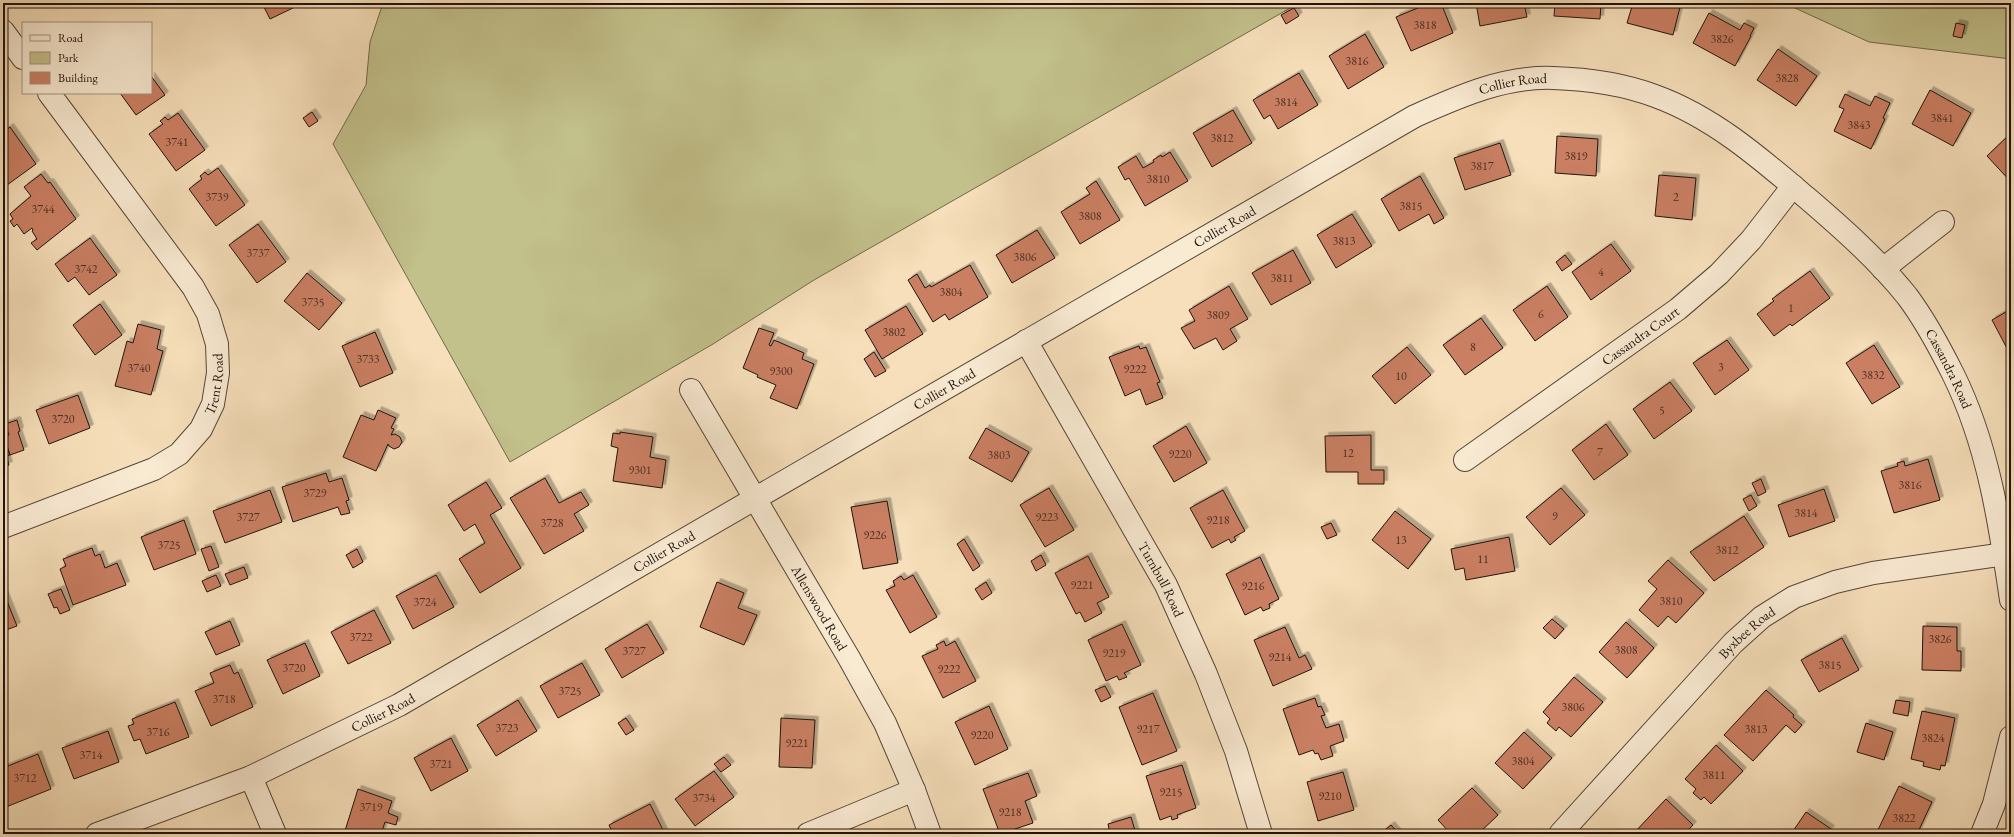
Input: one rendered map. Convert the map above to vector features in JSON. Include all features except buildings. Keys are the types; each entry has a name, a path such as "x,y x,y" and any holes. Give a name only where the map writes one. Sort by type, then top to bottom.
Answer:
{"street":[{"path":"3,31 22,57"},
{"name":"Collier Road","path":"98,834 251,777 399,705 756,500 1026,341 1415,116 1461,95 1503,83 1551,77 1601,82 1654,95 1699,116 1737,140 1793,186"},
{"name":"Trent Road","path":"3,527 154,469 179,454 201,429 213,404 218,373 217,344 208,314 193,287 50,94"},
{"name":"Cassandra Road","path":"1793,186 1841,227 1883,269 1908,298 1954,375 1973,422 1987,469 2005,554 2011,600"},
{"name":"Cassandra Court","path":"1465,460 1678,309 1719,274 1751,240 1793,186"},
{"path":"1883,269 1943,222"},
{"name":"Turnbull Road","path":"1026,341 1166,585 1206,674 1236,751 1261,834"},
{"name":"Allenswood Road","path":"691,390 853,664 885,723 914,790 930,834"},
{"name":"Byxbee Road","path":"1560,834 1733,643 1762,617 1781,605 1794,597 1835,582 1873,573 2005,554"},
{"path":"1982,834 1994,804 2011,737"},
{"path":"251,777 275,834"},
{"path":"808,834 914,790"}],"green space":[{"path":"383,3 1299,3 814,280 713,344 510,462 333,144 366,85 370,42"},
{"path":"1784,3 2011,3 2011,59 1869,42"}]}
